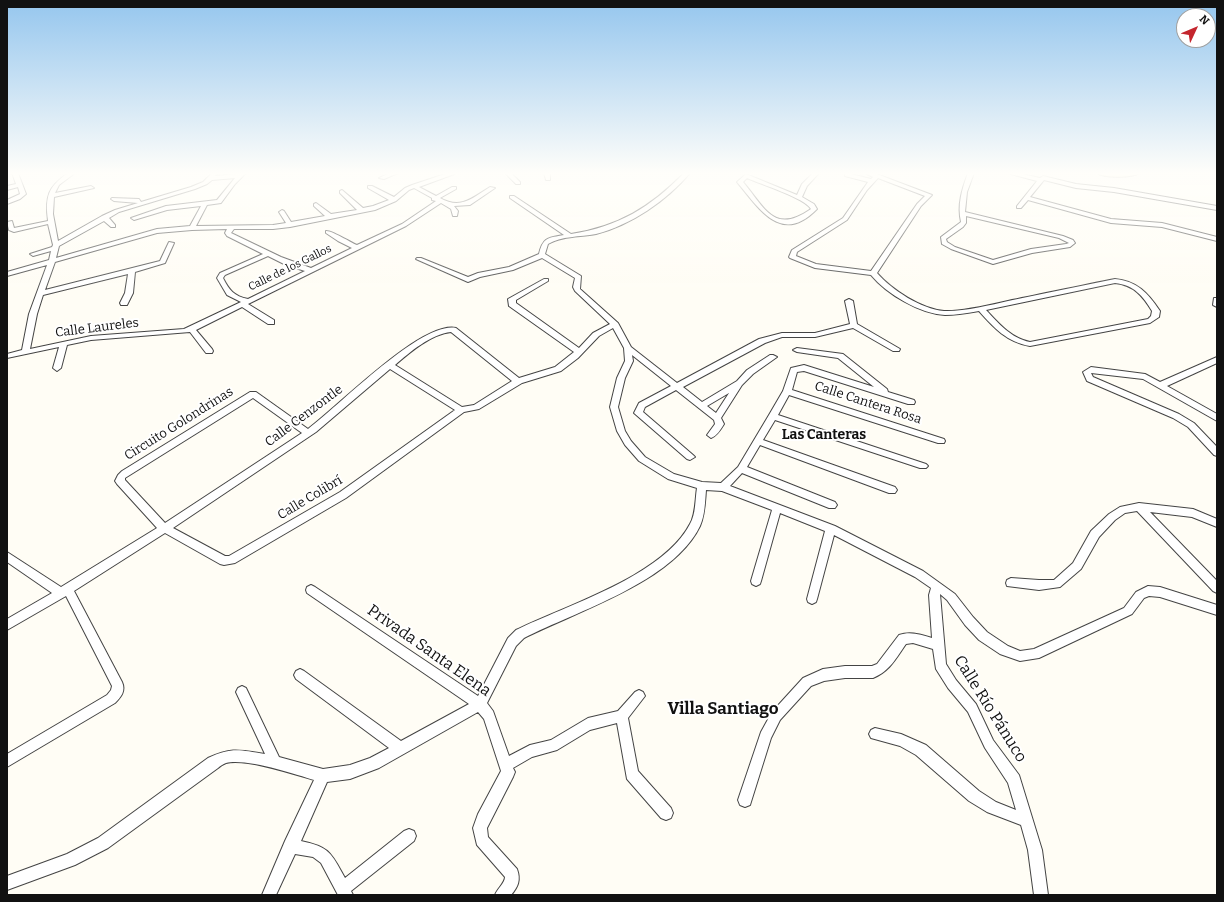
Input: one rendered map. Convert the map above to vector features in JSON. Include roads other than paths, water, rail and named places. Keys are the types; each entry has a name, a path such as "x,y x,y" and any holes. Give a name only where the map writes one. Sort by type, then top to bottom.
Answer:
{"street":[{"path":"26,351 33,314 42,292 56,246 50,222 50,215"},
{"path":"33,254 56,246 108,215"},
{"path":"134,218 143,215"},
{"path":"192,228 198,215"},
{"path":"284,215 290,225"},
{"path":"7,274 150,233 192,228 273,227 290,225 334,215"},
{"name":"Calle de los Gallos","path":"192,329 244,302 358,248 418,215"},
{"path":"539,215 570,236"},
{"path":"542,255 545,243 550,240 595,232 625,220 632,215"},
{"path":"766,215 776,220 796,221 807,215"},
{"path":"848,215 845,219 794,251 792,257 815,266 873,273 880,281 922,308 945,313 981,310 1115,280 1128,282 1139,287 1156,311 1155,317 1150,321 1030,344 1019,343 1008,338 981,310"},
{"path":"873,273 912,215"},
{"path":"963,215 964,217 961,226 946,235 942,240 953,248 985,260 997,262 1031,251 1068,246 1072,243 1071,241 1061,237 971,215"},
{"path":"1089,215 1111,221 1162,225 1217,239"},
{"path":"104,217 113,226"},
{"path":"10,222 11,229 14,230 50,222"},
{"path":"232,227 228,233 229,235 250,243 290,266 310,270"},
{"path":"328,232 340,240 358,248"},
{"path":"42,292 132,271 163,262 171,243"},
{"path":"268,254 222,274 220,278 230,295 235,299 244,302 271,322"},
{"path":"419,259 468,280 478,275 511,269 542,255"},
{"path":"542,255 576,274 579,280 576,284 577,290 615,325 628,348 717,418 720,424 711,435"},
{"path":"124,303 129,293 132,271"},
{"path":"546,280 512,299 512,304 579,352"},
{"path":"1217,300 1217,305"},
{"path":"850,301 854,325"},
{"path":"389,365 461,410 476,407 518,382 545,375 559,369 603,328 615,325"},
{"path":"690,457 638,413 642,405 762,341 782,335 815,336 854,325 896,349"},
{"name":"Calle Cenzontle","path":"7,625 65,591 164,528 308,433 338,410 389,365 416,346 449,328 518,382"},
{"path":"192,329 209,351"},
{"name":"Calle Laureles","path":"7,356 91,338 184,331 192,329"},
{"path":"56,368 64,343"},
{"path":"628,348 629,361 621,378 614,407 616,421 634,451 658,470 676,479 702,486 723,486 831,529 919,574 951,597 969,621 983,636 1004,650 1020,656 1035,654 1128,611 1140,595 1148,591 1160,592 1217,610"},
{"path":"797,350 840,356 888,395"},
{"path":"717,418 740,383 750,372 773,357"},
{"path":"1161,385 1217,360"},
{"path":"723,486 741,469 756,441 773,416 787,391 794,370 798,368 911,402"},
{"path":"1217,418 1161,385 1137,375 1091,370 1087,372 1090,379 1176,416 1191,425 1217,452"},
{"path":"701,406 740,383"},
{"name":"Calle Cantera Rosa","path":"787,391 941,440"},
{"name":"Circuito Golondrinas","path":"164,528 120,481 121,477 125,473 253,394 308,433"},
{"name":"Calle Colibrí","path":"164,528 224,561 238,558 343,495 461,410"},
{"path":"773,416 923,466"},
{"path":"756,441 892,490"},
{"path":"741,469 832,505"},
{"path":"7,883 70,860 103,842 213,763 225,757 239,756 275,762 324,776 350,772 374,763 480,704 512,642 520,634 616,589 651,570 667,558 683,542 695,525 702,486"},
{"path":"1011,583 1039,585 1056,584 1078,566 1095,534 1112,517 1123,510 1139,507 1193,513 1217,522"},
{"path":"1139,507 1217,588"},
{"path":"756,581 777,508"},
{"path":"812,599 831,529"},
{"path":"7,556 65,591 118,686 117,693 111,699 7,760"},
{"name":"Calle Río Pánuco","path":"937,586 934,595 940,665 952,684 972,708 989,744 1014,780 1035,850 1041,895"},
{"name":"Privada Santa Elena","path":"312,590 480,704 489,715 508,772 483,819 480,828 482,840 512,874 512,883 502,895"},
{"path":"745,800 765,736 776,716 807,682 823,675 845,672 873,672 881,668 903,639 912,638 938,645"},
{"path":"300,675 400,748"},
{"path":"242,692 275,762"},
{"path":"505,765 530,751 553,746 588,724 622,716 639,696"},
{"path":"622,716 632,774 666,813"},
{"path":"875,734 901,740 921,750 974,796 992,807 1025,820"},
{"path":"269,895 290,846 324,776"},
{"path":"290,846 316,851 326,858 344,892 409,836"}],"district":[{"name":"Las Canteras","path":"824,435"},
{"name":"Villa Santiago","path":"723,709"}]}
